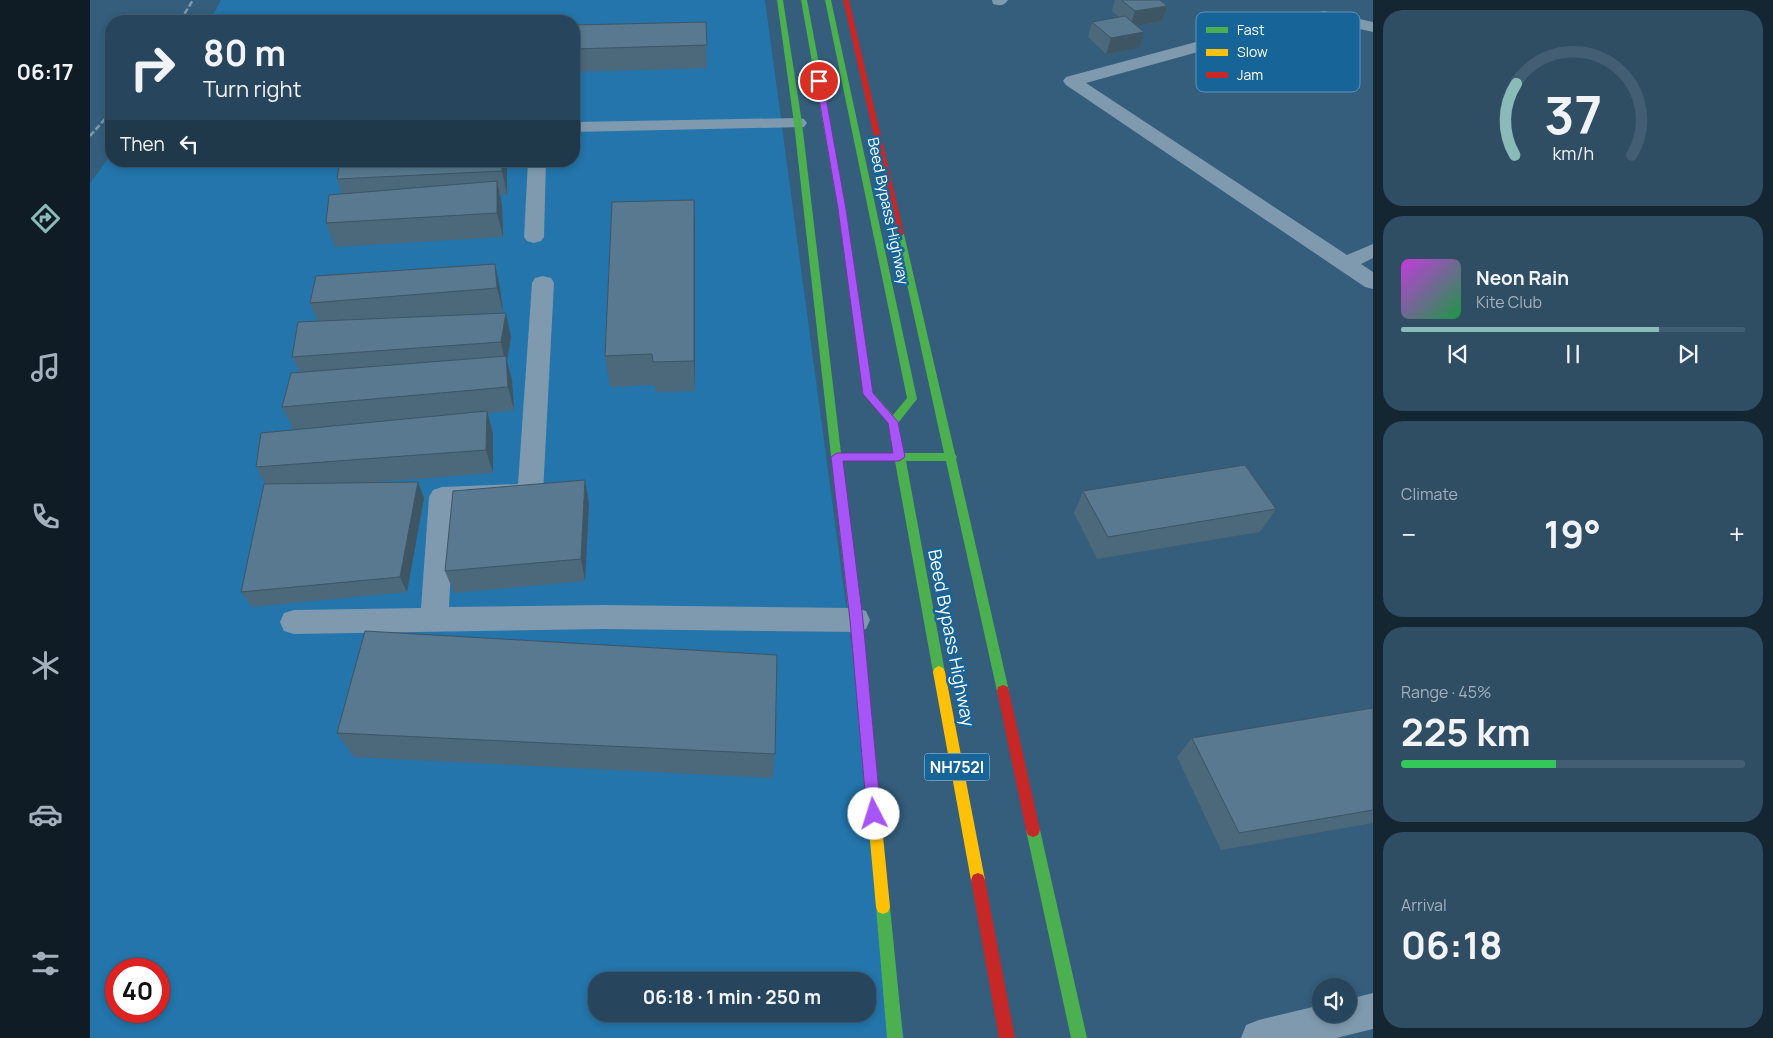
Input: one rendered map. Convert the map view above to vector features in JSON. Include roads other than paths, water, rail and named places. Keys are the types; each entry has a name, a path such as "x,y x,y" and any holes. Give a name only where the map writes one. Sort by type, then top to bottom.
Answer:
{"main road":[{"path":"780,0 798,123 856,620 894,1038"},
{"path":"804,0 842,209 868,394 893,422"},
{"name":"Beed Bypass Highway","path":"828,0 912,399 893,422 1007,1038"},
{"path":"846,0 952,457 1079,1038"},
{"path":"837,457 952,457"}],"street":[{"path":"1360,24 1373,27"},
{"path":"1196,47 1072,81 1373,282"},
{"path":"580,128 798,123"},
{"path":"534,237 537,167"},
{"path":"1346,264 1373,250"},
{"path":"434,619 442,498 530,493 543,283"},
{"path":"294,622 604,617 856,620"},
{"path":"1259,1038 1373,1011"}],"railway":[{"path":"184,15 193,0"},
{"path":"90,136 105,119"}]}
